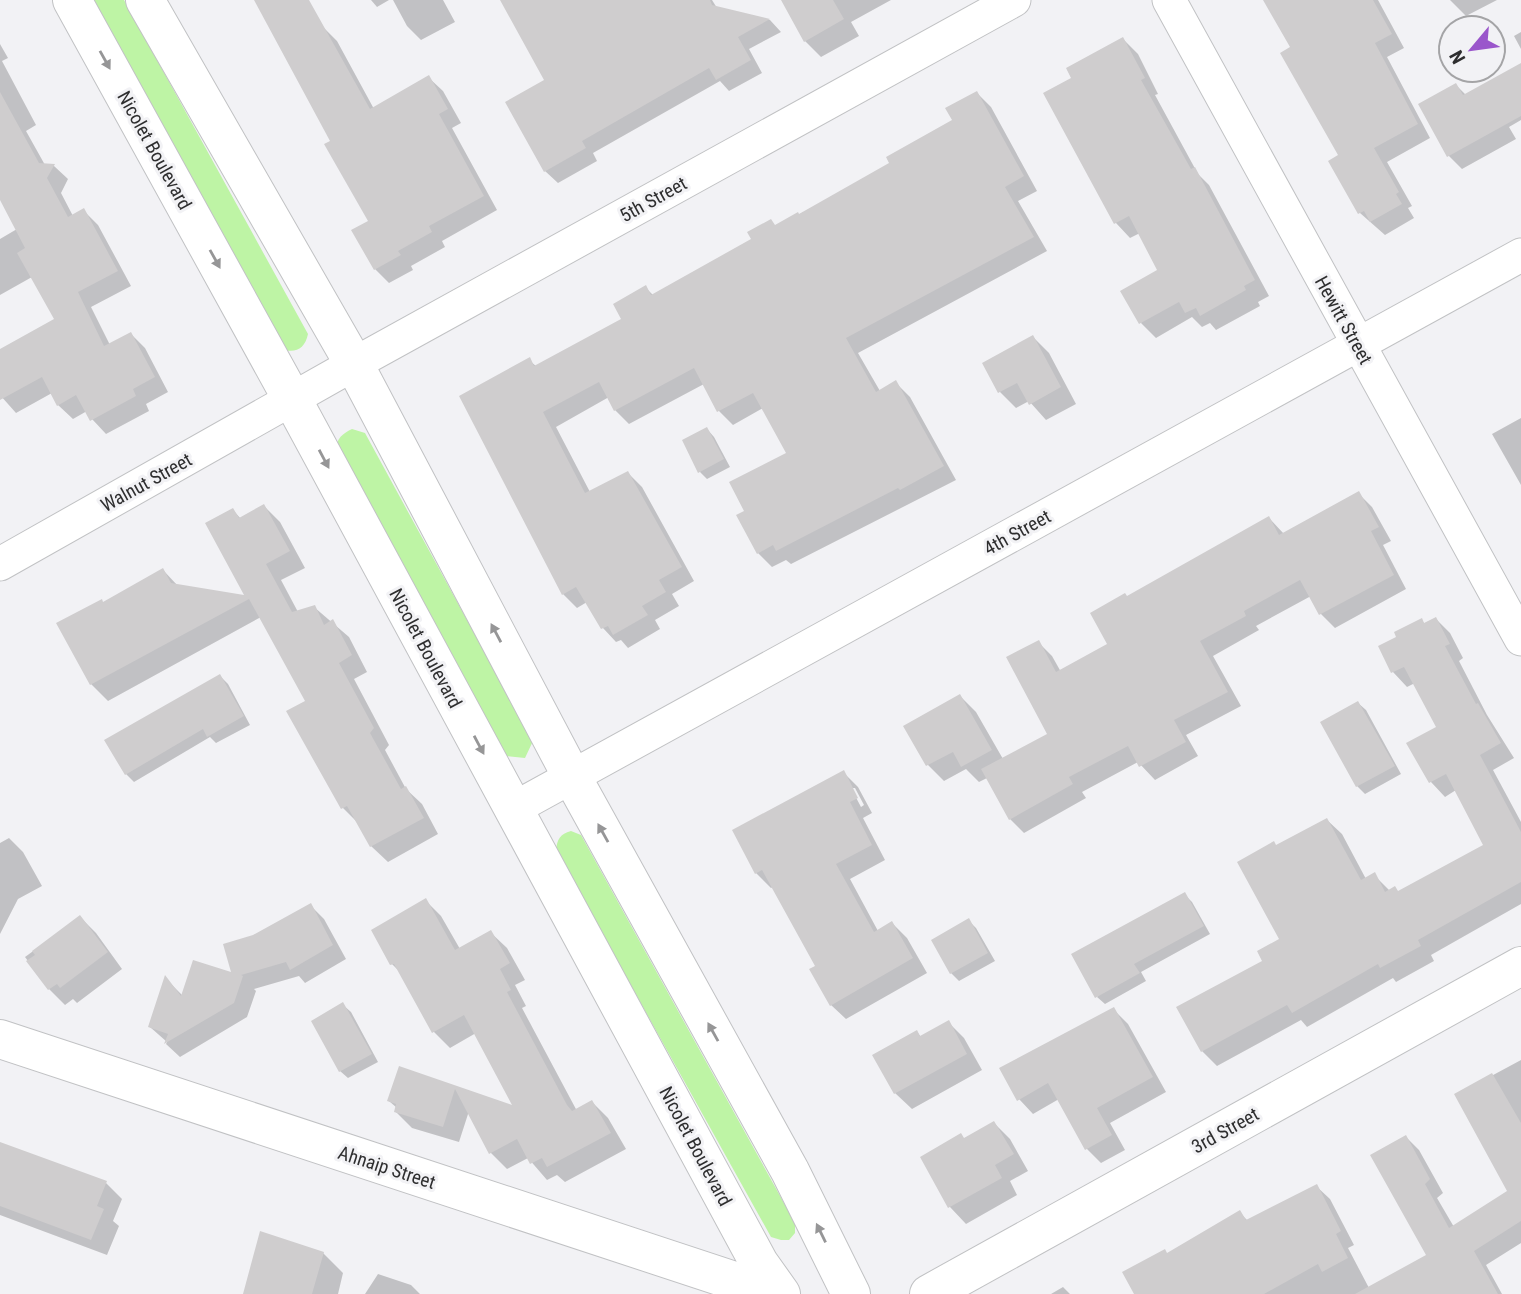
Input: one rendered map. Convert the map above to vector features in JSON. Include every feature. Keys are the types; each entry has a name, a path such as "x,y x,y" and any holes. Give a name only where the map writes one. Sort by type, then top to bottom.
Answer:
{"street":[{"name":"Nicolet Boulevard","path":"72,0 292,399 759,1263 782,1294"},
{"path":"145,0 354,364 572,777 790,1171 851,1294"},
{"name":"5th Street","path":"292,399 1014,0"},
{"name":"Hewitt Street","path":"1169,0 1521,639"},
{"name":"4th Street","path":"513,809 1521,255"},
{"name":"Walnut Street","path":"0,564 292,399"},
{"name":"3rd Street","path":"929,1294 1521,966"},
{"name":"Ahnaip Street","path":"0,1039 774,1294"}],"green space":[{"path":"90,0 124,0 308,334 300,348 293,351 284,350"},
{"path":"352,429 365,433 533,741 525,758 506,756 336,449 341,437"},
{"path":"571,831 581,835 795,1223 795,1233 789,1240 771,1237 556,851 560,838"}],"building":[{"path":"254,0 309,0 370,109 429,75 448,109 439,114 484,196 429,226 432,232 398,251 401,255 374,270 351,230 368,221 324,144 330,141"},
{"path":"500,0 710,0 712,5 770,19 738,37 751,60 716,80 709,68 582,141 586,148 544,172 505,102 544,80"},
{"path":"781,0 833,0 844,19 804,42"},
{"path":"1263,0 1373,0 1392,34 1375,43 1418,124 1374,148 1399,192 1396,194 1402,204 1370,222 1364,211 1358,214 1328,161 1338,155 1280,53 1290,47"},
{"path":"1123,37 1145,78 1141,80 1191,169 1195,167 1255,280 1244,286 1246,290 1200,316 1196,308 1185,313 1179,302 1139,324 1120,291 1157,270 1129,216 1114,224 1043,93 1071,78 1066,68"},
{"path":"1521,63 1521,116 1447,157 1418,104 1454,84 1463,95 1483,84 1507,84 1507,71"},
{"path":"977,91 1024,176 1005,187 1034,237 846,338 876,392 896,380 944,466 776,551 773,545 757,554 736,515 744,511 729,482 786,453 753,393 717,412 694,368 614,411 599,382 543,412 585,493 628,471 682,567 659,580 666,592 642,606 648,615 613,635 608,626 601,629 576,587 562,595 459,396 530,357 534,366 621,319 613,304 646,285 651,295 751,239 747,232 771,219 775,225 798,212 799,214 889,163 886,157 952,120 945,108"},
{"path":"0,92 39,163 55,164 47,178 68,217 84,208 118,271 78,292 104,346 131,332 155,377 133,389 136,396 90,421 76,395 57,406 42,377 0,400 0,349 54,319 17,253 25,248 0,200"},
{"path":"1033,335 1061,387 1029,405 1017,383 998,393 982,363"},
{"path":"707,427 724,459 698,473 682,440"},
{"path":"1359,491 1379,527 1371,531 1394,575 1319,615 1300,580 1244,611 1246,616 1200,641 1228,692 1174,720 1186,742 1139,767 1128,746 1069,777 1073,784 1009,820 981,769 1047,734 1006,657 1039,640 1056,672 1107,644 1090,613 1125,593 1127,596 1269,516 1279,535"},
{"path":"264,504 290,551 266,564 292,612 315,605 324,625 333,619 352,655 339,663 374,728 370,733 401,789 406,786 424,818 370,847 347,806 341,809 286,711 305,701 249,599 90,685 56,623 102,599 103,602 163,568 171,583 244,595 205,523 233,508 239,518"},
{"path":"1436,617 1450,644 1445,646 1476,704 1478,703 1501,743 1480,755 1521,832 1521,882 1418,940 1421,946 1380,968 1378,964 1292,1013 1287,1005 1201,1052 1176,1007 1262,961 1257,951 1279,939 1237,862 1274,841 1276,845 1327,818 1361,880 1375,872 1385,892 1395,886 1398,891 1483,845 1446,774 1429,783 1406,743 1436,727 1404,667 1391,673 1378,646 1396,637 1394,632 1422,618 1424,623"},
{"path":"220,674 244,716 207,737 203,729 125,775 104,740"},
{"path":"960,694 992,750 961,767 953,752 926,766 903,726"},
{"path":"1358,701 1395,766 1356,787 1320,722"},
{"path":"844,770 858,798 850,802 872,845 836,864 874,932 892,921 913,958 830,1006 809,969 815,966 762,870 755,874 732,830"},
{"path":"1185,892 1204,926 1134,964 1140,973 1095,998 1071,954"},
{"path":"426,898 455,950 491,930 510,963 500,969 511,990 507,992 567,1105 572,1111 592,1100 611,1133 547,1167 542,1158 530,1164 517,1139 489,1154 455,1089 443,1127 394,1112 396,1104 387,1101 399,1066 512,1105 464,1015 432,1033 394,964 390,965 371,930"},
{"path":"311,903 333,945 290,970 286,962 241,975 243,976 234,1003 164,1044 168,1034 148,1027 165,975 181,996 193,960 231,972 223,944 253,935"},
{"path":"80,915 108,952 60,988 57,984 48,990 26,961 35,955 32,951"},
{"path":"969,918 988,953 950,974 931,940"},
{"path":"343,1002 372,1054 339,1072 311,1021"},
{"path":"1114,1007 1153,1077 1097,1108 1112,1135 1085,1150 1048,1083 1017,1101 999,1068"},
{"path":"949,1020 967,1054 894,1094 872,1055 917,1030 920,1036"},
{"path":"1492,1073 1521,1123 1521,1221 1474,1251 1498,1294 1355,1294 1426,1255 1370,1155 1406,1135 1430,1179 1425,1184 1449,1228 1507,1191 1454,1094"},
{"path":"994,1121 1014,1154 995,1165 1002,1178 948,1208 920,1157 961,1133 964,1138"},
{"path":"0,1142 107,1181 97,1206 104,1209 91,1240 0,1206"},
{"path":"1317,1184 1341,1231 1336,1234 1348,1258 1322,1272 1318,1264 1264,1294 1134,1294 1122,1272 1165,1249 1167,1253 1240,1210 1246,1220"},
{"path":"260,1231 324,1252 312,1294 243,1294"}]}
